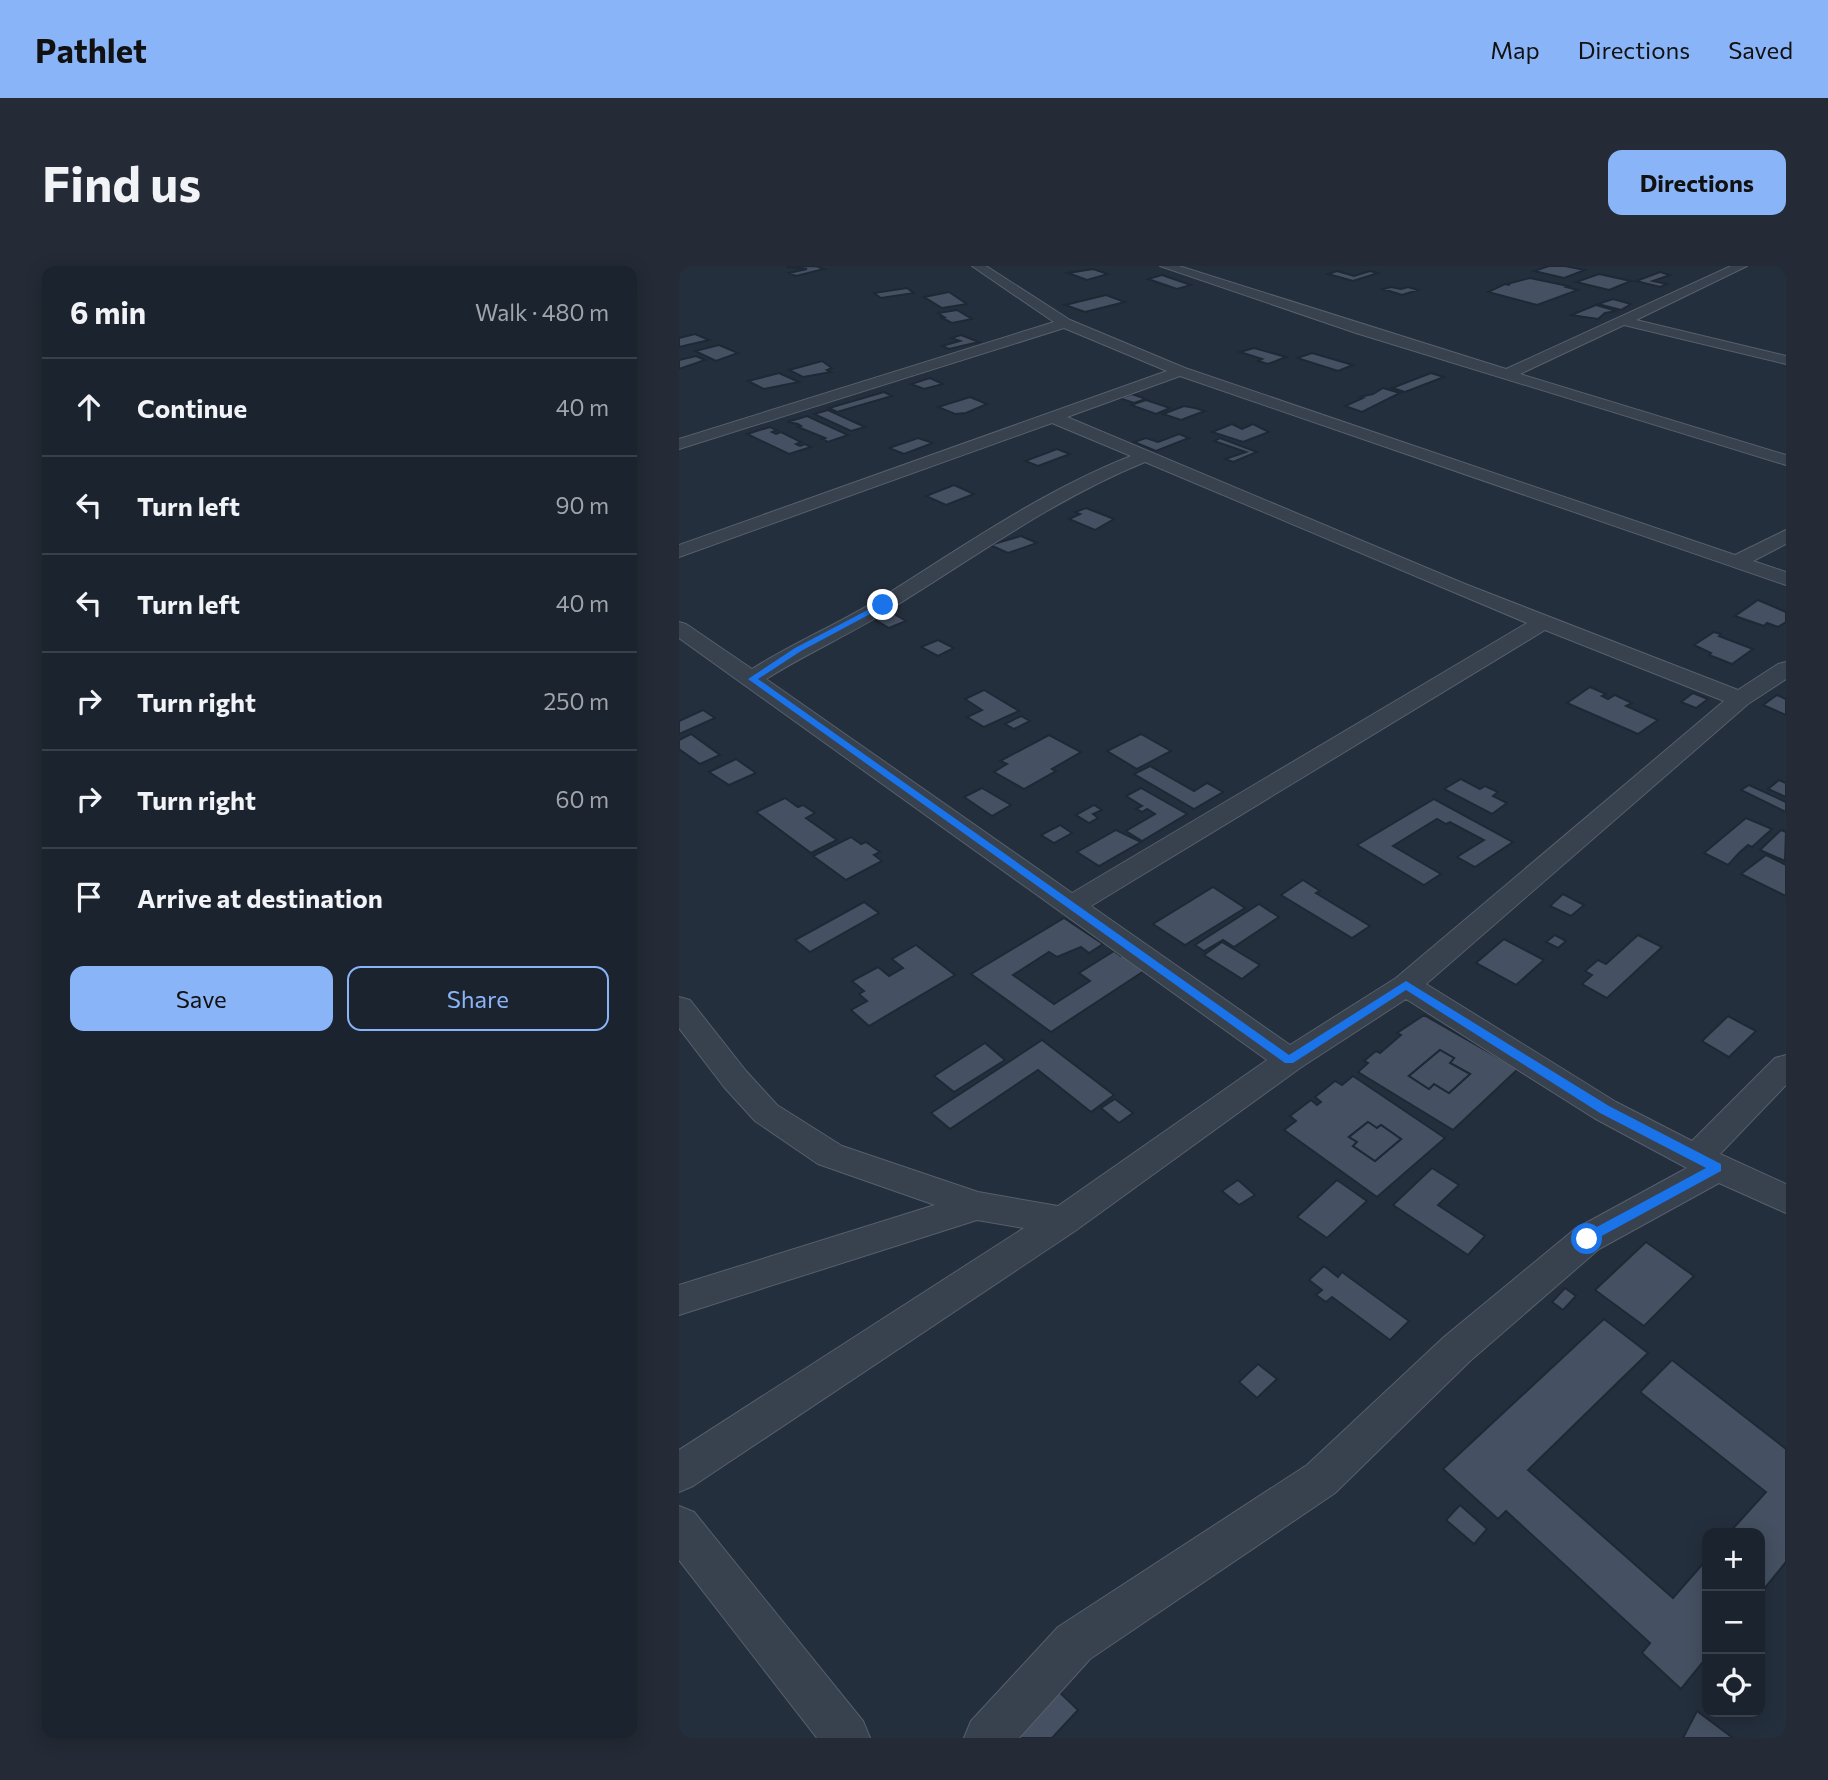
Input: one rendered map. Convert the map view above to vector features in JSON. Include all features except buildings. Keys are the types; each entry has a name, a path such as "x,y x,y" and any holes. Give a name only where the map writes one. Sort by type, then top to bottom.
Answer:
{"street":[{"path":"978,266 1065,323 1179,371 1786,579"},
{"path":"1166,266 1506,375 1786,460"},
{"path":"1506,375 1741,266"},
{"path":"1623,321 1786,360"},
{"path":"679,444 1065,323"},
{"path":"679,551 1179,371"},
{"path":"1050,416 1543,622 1740,699"},
{"path":"752,679 798,649 883,605 968,549 1054,499 1103,473 1146,456"},
{"path":"1737,562 1786,536"},
{"path":"1071,906 1543,622"},
{"path":"679,628 1289,1060"},
{"path":"679,1473 1063,1221 1289,1060 1406,985 1740,699 1786,669"},
{"path":"1406,985 1605,1110 1706,1163 1786,1199"},
{"path":"679,1007 735,1079 766,1113 830,1155 977,1206 1063,1221"},
{"path":"988,1738 1074,1643 1321,1479 1457,1349 1587,1239 1706,1163 1786,1066"},
{"path":"679,1300 977,1206"},
{"path":"679,1526 846,1738"}],"route":[{"path":"883,605 798,649 752,679 1289,1060 1406,985 1605,1110 1717,1168 1587,1239"}]}
